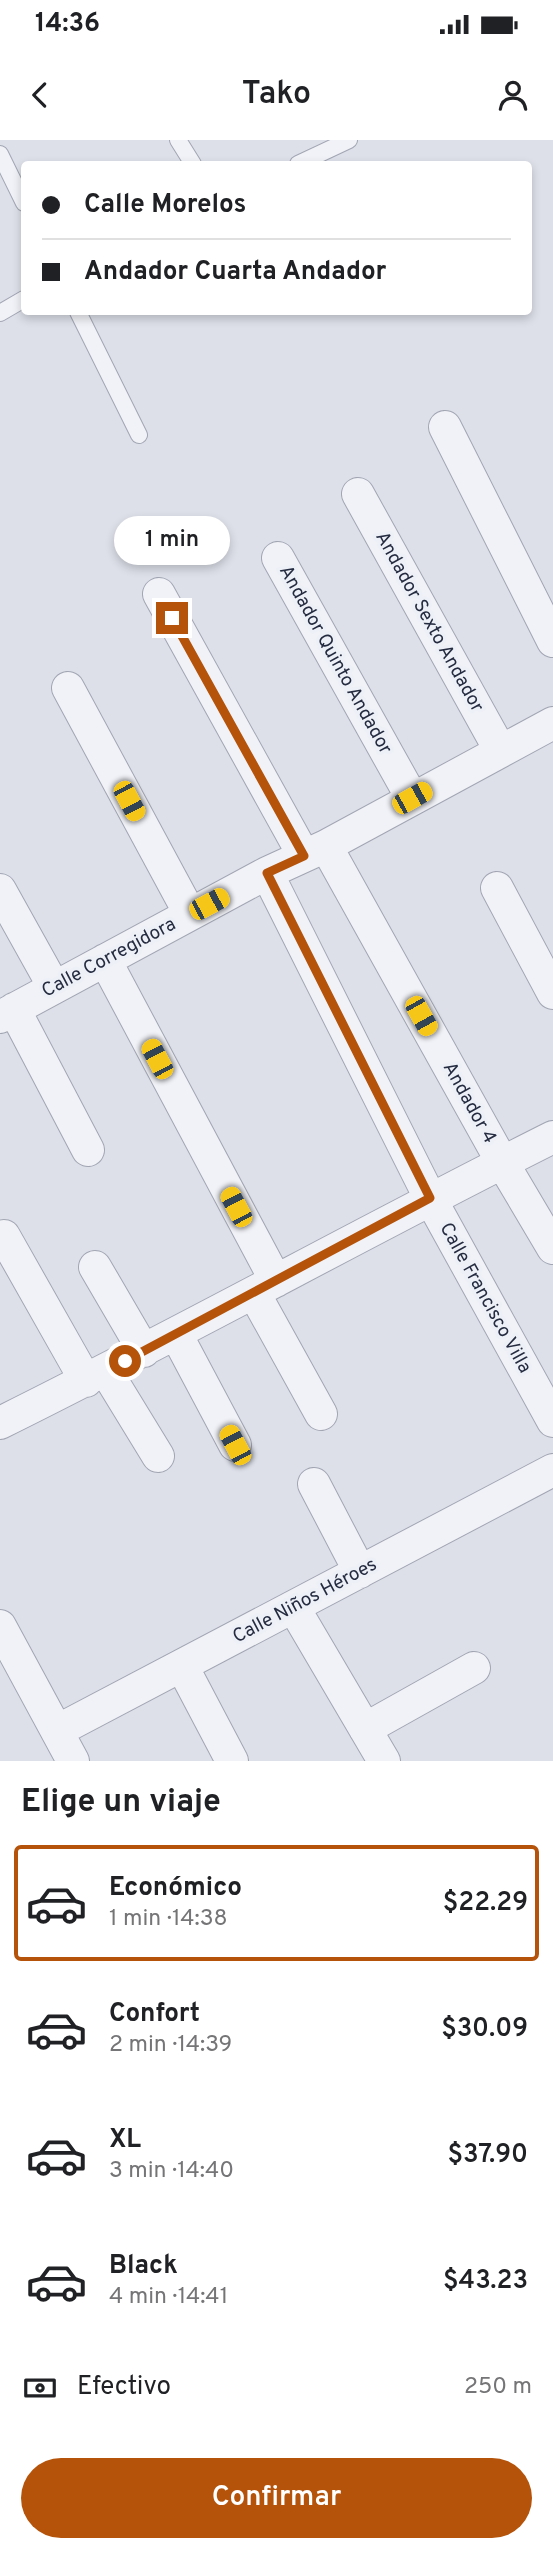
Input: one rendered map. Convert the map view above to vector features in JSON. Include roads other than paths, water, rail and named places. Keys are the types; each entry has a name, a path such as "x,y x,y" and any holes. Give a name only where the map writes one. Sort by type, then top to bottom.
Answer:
{"street":[{"path":"445,427 553,641"},
{"name":"Andador Sexto Andador","path":"358,494 500,750"},
{"name":"Andador Quinto Andador","path":"278,558 412,798"},
{"name":"Andador 4","path":"159,594 553,1248"},
{"path":"68,688 190,914"},
{"name":"Calle Corregidora","path":"7,1013 553,723"},
{"name":"Calle Francisco Villa","path":"267,873 430,1198 553,1421"},
{"path":"497,888 553,993"},
{"path":"0,890 54,987"},
{"path":"105,960 265,1287 321,1414"},
{"path":"7,1013 88,1150"},
{"path":"0,1423 96,1376 430,1198 553,1137"},
{"path":"4,1236 96,1376 158,1456"},
{"path":"95,1268 144,1351"},
{"path":"176,1334 235,1445"},
{"name":"Calle Niños Héroes","path":"57,1731 553,1469"},
{"path":"314,1483 360,1573"},
{"path":"294,1608 384,1761"},
{"path":"0,1626 72,1761"},
{"path":"182,1666 232,1761"},
{"path":"365,1729 474,1668"}],"lane":[{"path":"178,140 191,161"},
{"path":"304,161 349,140"},
{"path":"0,154 21,198"},
{"path":"0,313 21,301"},
{"path":"79,315 139,435"}]}
